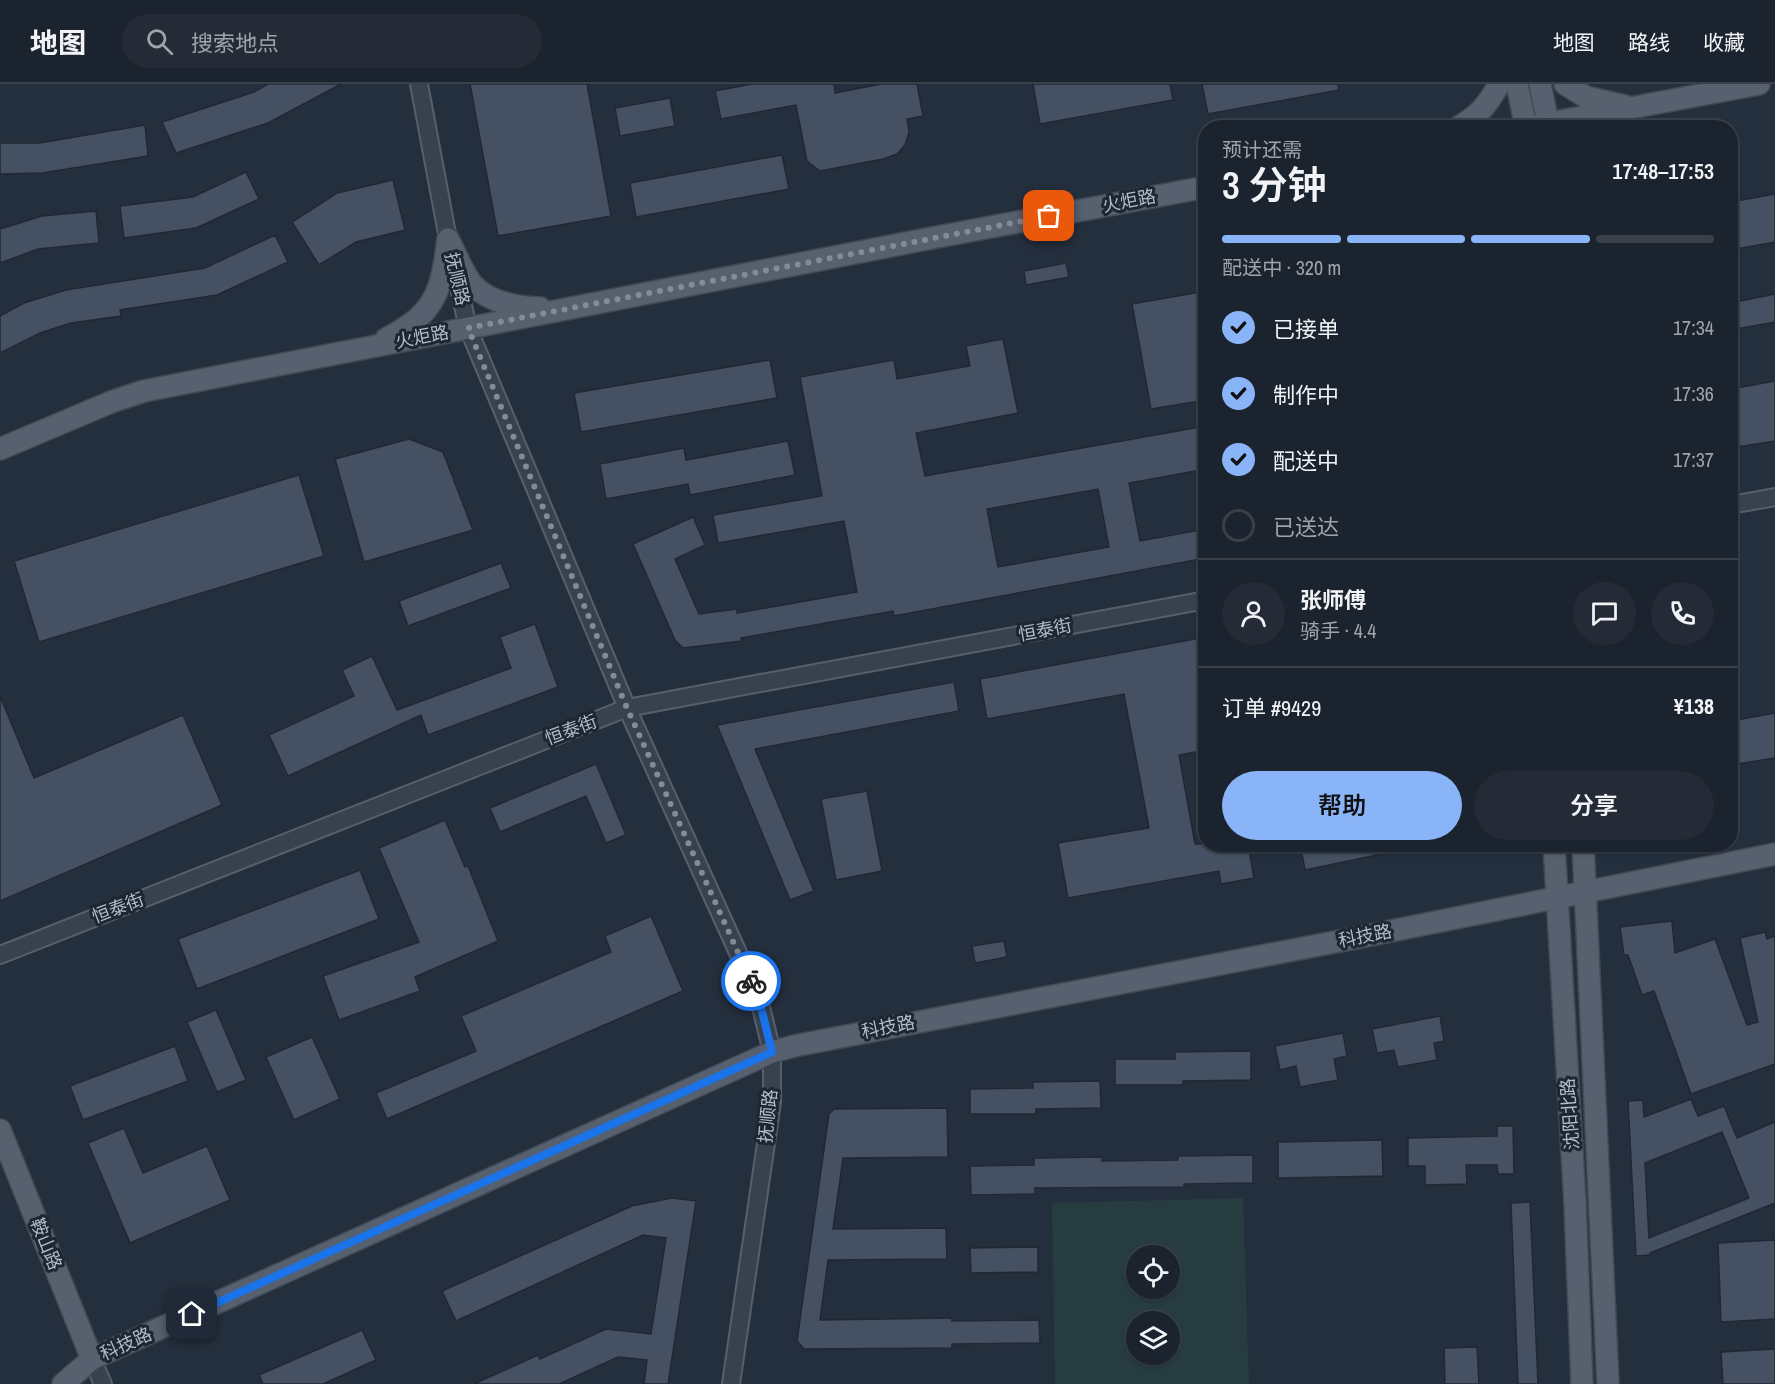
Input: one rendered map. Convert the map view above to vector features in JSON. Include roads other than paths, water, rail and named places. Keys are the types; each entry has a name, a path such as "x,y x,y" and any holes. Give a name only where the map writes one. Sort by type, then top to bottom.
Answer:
{"main road":[{"path":"1470,120 1478,115 1490,101 1499,84"},
{"path":"1517,84 1524,120"},
{"path":"1540,84 1547,120"},
{"path":"1565,84 1586,97 1634,108"},
{"path":"1577,120 1758,84"},
{"path":"1609,120 1634,108"},
{"name":"火炬路","path":"0,449 111,402 144,392 1198,189"},
{"path":"448,239 473,285 489,297 521,307 565,309"},
{"path":"378,345 418,318 433,301 442,281 448,239"},
{"name":"沈阳北路","path":"1554,852 1575,1203 1582,1384"},
{"name":"沈阳北路","path":"1583,852 1608,1384"},
{"name":"科技路","path":"63,1384 92,1359 772,1052 1775,854"},
{"name":"鞍山路","path":"0,1130 92,1359"}],"street":[{"name":"抚顺路","path":"419,84 448,239 468,328 627,708 759,999 772,1052 772,1102 731,1384"},
{"path":"1738,504 1775,497"},
{"name":"恒泰街","path":"0,955 627,708 1198,601"},
{"path":"92,1359 103,1384"}]}
